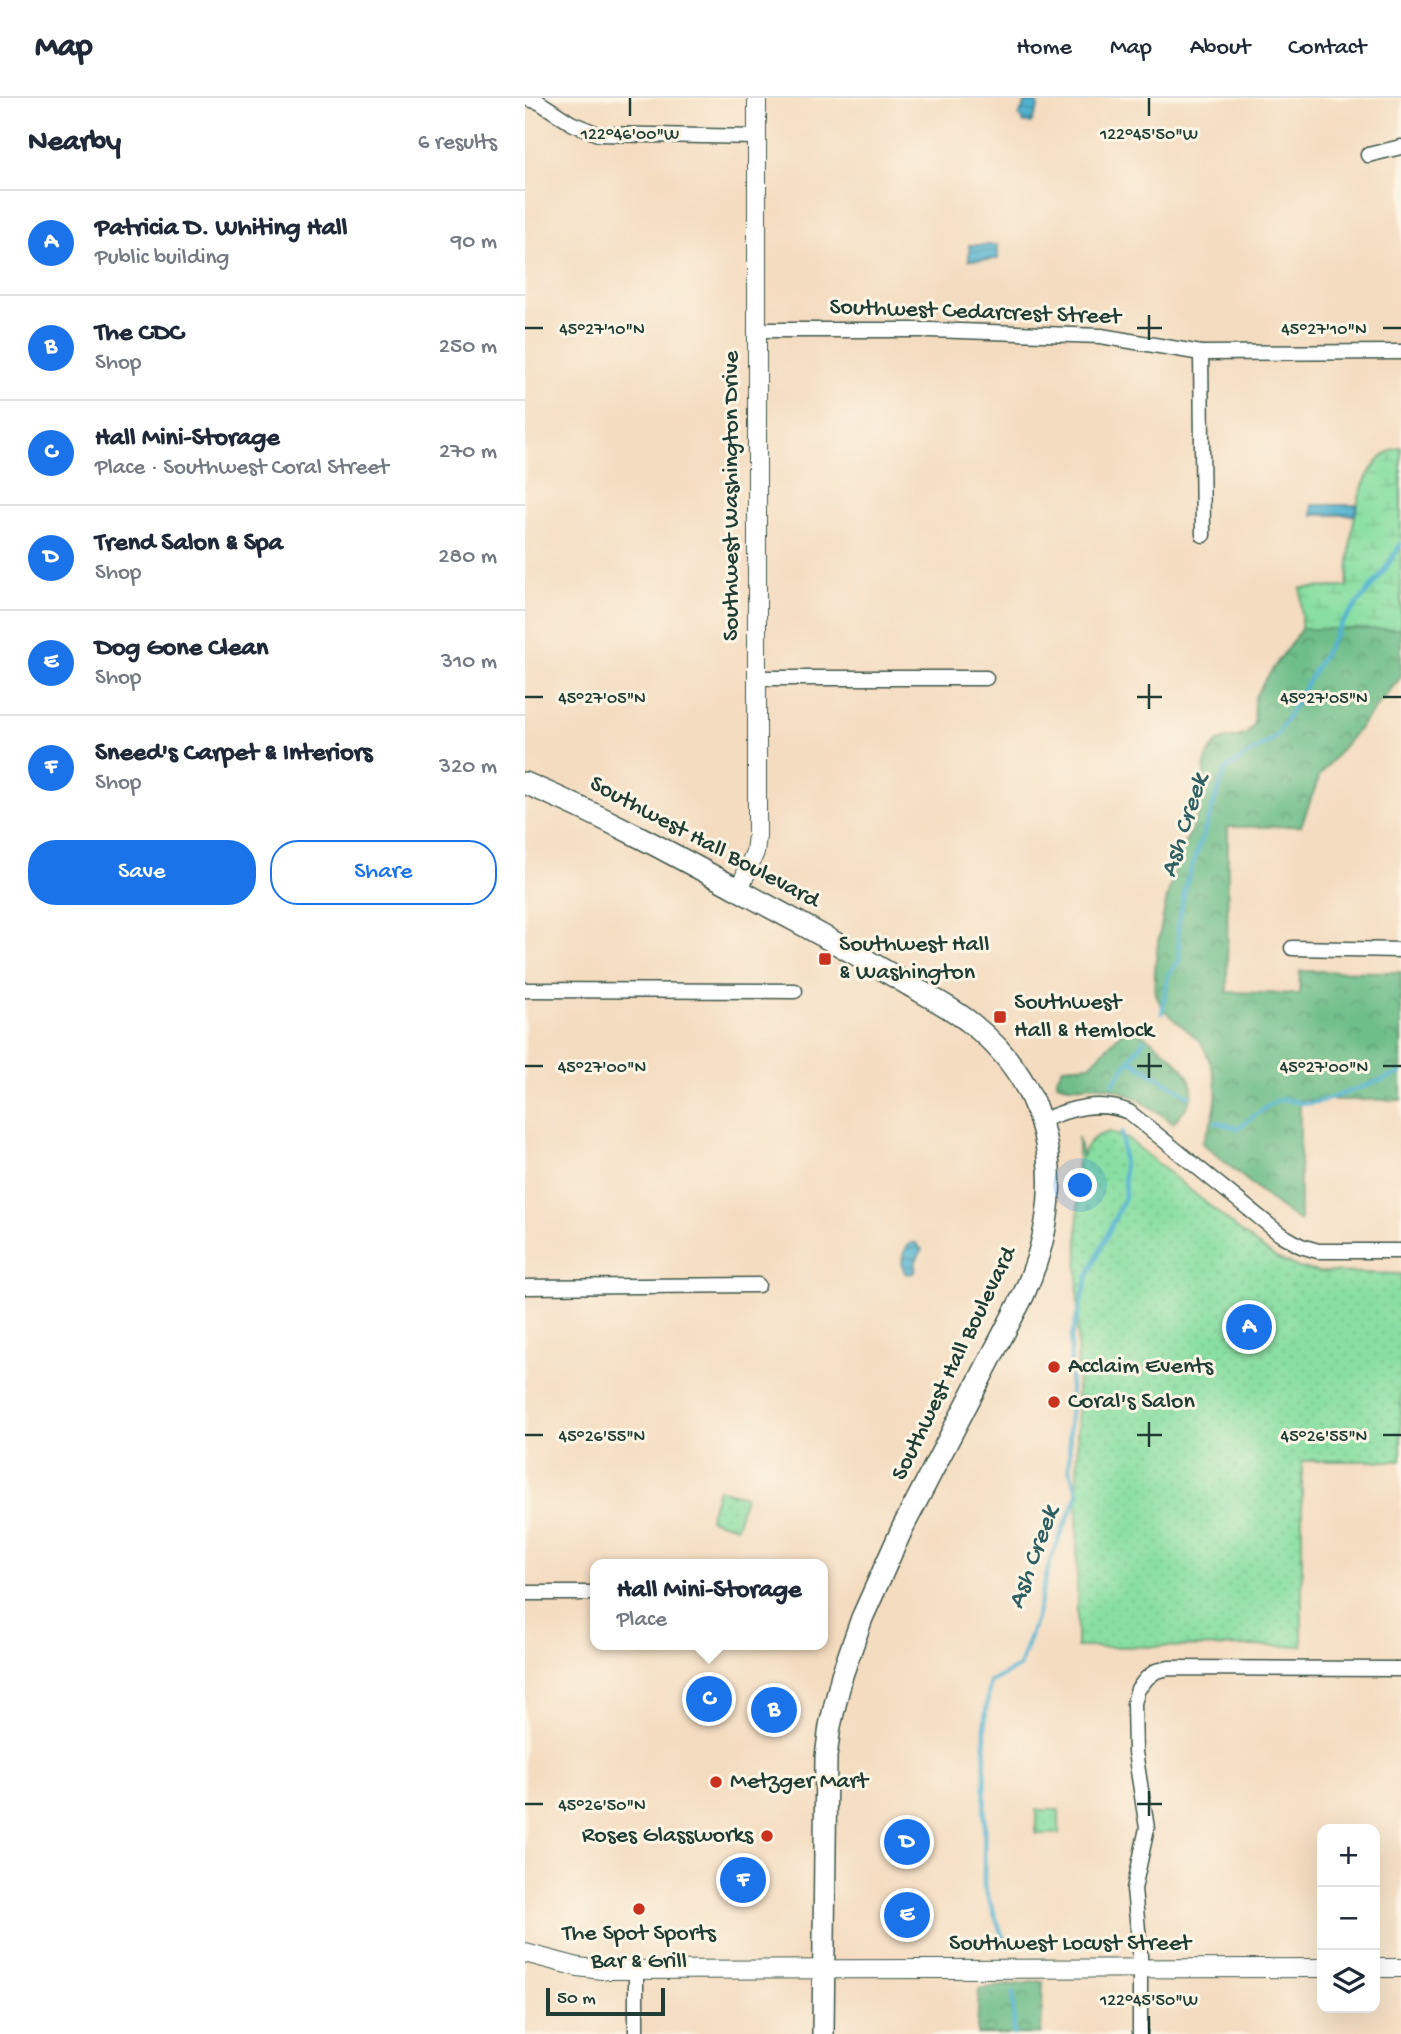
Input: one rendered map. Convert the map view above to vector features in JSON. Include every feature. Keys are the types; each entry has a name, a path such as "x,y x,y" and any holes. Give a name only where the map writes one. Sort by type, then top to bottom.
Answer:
{"main road":[{"name":"Southwest Hall Boulevard","path":"525,783 622,827 852,951 971,1023 1017,1072 1041,1121 1048,1149 1050,1198 1044,1237 1034,1271 903,1527 862,1618 842,1675 826,1757 823,2034"}],"street":[{"path":"525,98 539,102 571,123 597,134 757,137"},
{"name":"Southwest Washington Drive","path":"739,890 755,852 757,836 757,98"},
{"path":"1368,155 1401,147"},
{"name":"Southwest Cedarcrest Street","path":"756,330 930,330 1101,336 1201,353 1401,352"},
{"path":"1201,353 1203,534"},
{"path":"757,678 986,678"},
{"path":"1292,948 1401,950"},
{"path":"525,990 795,991"},
{"path":"1041,1121 1070,1109 1103,1105 1118,1108 1129,1112 1280,1234 1301,1246 1318,1251 1401,1251"},
{"path":"525,1287 758,1285"},
{"path":"525,1593 590,1593"},
{"path":"1140,2034 1139,1928 1134,1889 1147,1828 1135,1752 1134,1703 1138,1689 1156,1671 1169,1668 1401,1669"},
{"name":"Southwest Locust Street","path":"525,1953 578,1967 636,1970 1317,1968"},
{"path":"1380,1968 1401,1968"},
{"path":"636,1970 636,2034"}],"green space":[{"path":"1401,447 1401,629 1301,629 1301,588 1347,587 1353,528 1363,486 1384,455"},
{"path":"1301,629 1401,629 1401,677 1320,775 1301,826 1228,827 1227,992 1299,994 1300,971 1401,972 1401,1100 1300,1100 1300,1221 1279,1207 1202,1143 1216,1103 1214,1073 1201,1043 1161,1005 1155,987 1155,972 1171,883 1200,808 1204,768 1209,753 1217,743 1242,736 1253,726 1254,699"},
{"path":"1129,1025 1178,1063 1190,1082 1190,1100 1173,1123 1121,1091 1101,1086 1057,1083 1063,1067 1090,1065"},
{"path":"1110,1132 1128,1139 1276,1258 1299,1268 1318,1272 1401,1274 1401,1461 1302,1461 1302,1646 1077,1647 1078,1137 1082,1157 1092,1140"},
{"path":"718,1489 745,1496 736,1527 709,1519"},
{"path":"1036,1810 1059,1810 1059,1834 1036,1834"},
{"path":"1043,1981 1041,2034 977,2034 979,1989"}],"water":[{"path":"1026,101 1037,103 1038,108 1031,123 1024,123 1019,116"},
{"path":"969,245 998,245 998,259 969,260"},
{"path":"1312,505 1358,505 1355,515 1312,515"},
{"path":"911,1243 916,1243 922,1250 916,1261 915,1272 910,1274 905,1273 902,1261"}],"waterway":[{"name":"Ash Creek","path":"1162,1013 1168,975 1179,960 1178,926 1186,884 1226,769 1276,737 1341,624 1382,574 1401,544"},
{"name":"Ash Creek","path":"1113,1083 1144,1040"},
{"path":"1130,1060 1189,1096"},
{"path":"1216,1122 1238,1128 1270,1104 1283,1099 1307,1104 1329,1099 1401,1073"},
{"name":"Ash Creek","path":"1006,1945 984,1887 985,1719 990,1682 1019,1667 1036,1618 1050,1561 1078,1494 1069,1468 1071,1339 1088,1276 1125,1196 1122,1132"},
{"name":"Ash Creek","path":"1013,1993 1014,2034"}],"place":[{"name":"Southwest Hall & Washington","path":"825,959"},
{"name":"Southwest Hall & Hemlock","path":"1000,1017"},
{"name":"Patricia D. Whiting Hall","path":"1249,1327"},
{"name":"Acclaim Events","path":"1054,1367"},
{"name":"Coral's Salon","path":"1054,1402"},
{"name":"Hall Mini-Storage","path":"709,1699"},
{"name":"The CDC","path":"774,1710"},
{"name":"Metzger Mart","path":"716,1782"},
{"name":"Roses Glassworks","path":"767,1836"},
{"name":"Trend Salon & Spa","path":"907,1842"},
{"name":"Sneed's Carpet & Interiors","path":"743,1880"},
{"name":"The Spot Sports Bar & Grill","path":"639,1909"},
{"name":"Dog Gone Clean","path":"907,1915"}]}
